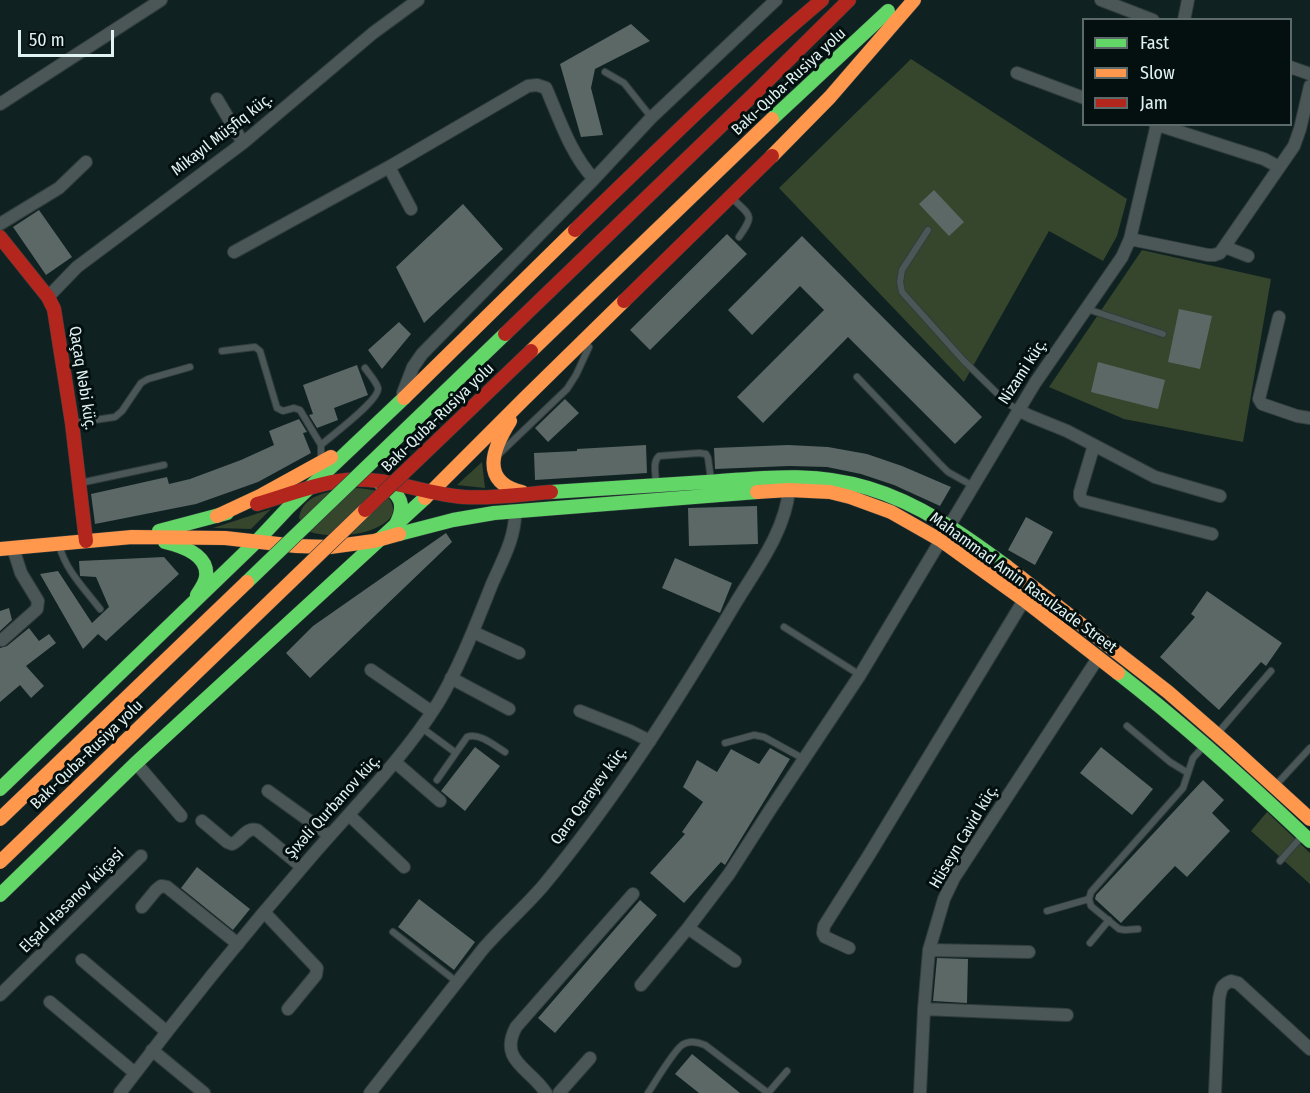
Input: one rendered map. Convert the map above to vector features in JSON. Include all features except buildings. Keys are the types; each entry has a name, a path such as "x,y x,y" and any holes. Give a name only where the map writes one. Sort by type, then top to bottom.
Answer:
{"main road":[{"path":"0,789 701,107 783,32 822,0"},
{"name":"Bakı-Quba-Rusiya yolu","path":"0,819 849,0"},
{"name":"Bakı-Quba-Rusiya yolu","path":"0,862 772,119 901,0"},
{"path":"0,895 238,668 385,537 791,138 830,97 914,0"},
{"name":"Qaçaq Nəbi küç.","path":"2,242 48,297 54,309 72,423 86,541"},
{"path":"523,400 496,445 495,471 504,487 538,494"},
{"path":"217,516 262,495 322,462 366,433"},
{"name":"Mahammad Amin Rasulzade Street","path":"538,494 811,476 853,482 896,498 915,506 949,527 1033,586 1124,657 1216,734 1310,819"},
{"path":"132,537 347,480 392,483 465,497 538,494"},
{"path":"7,549 132,537 225,538 296,546 330,547 358,544 385,537 401,518 401,502 395,491 371,480"},
{"path":"308,489 291,509 289,526 294,536 300,540 330,547"},
{"name":"Mahammad Amin Rasulzade Street","path":"385,537 469,516 515,511 789,490 830,492 850,497 891,512 942,541 1024,600 1174,719 1307,837"},
{"path":"132,537 170,543 199,557 206,576 203,585 187,609"}],"street":[{"path":"0,104 161,0"},
{"name":"Mikayıl Müşfiq küç.","path":"48,297 77,267 243,142 357,46 418,0"},
{"path":"400,402 413,367 422,354 651,118 776,0"},
{"path":"1101,0 1149,18"},
{"path":"1184,18 1188,0"},
{"path":"1292,68 1310,74"},
{"path":"1017,73 1082,98"},
{"path":"234,252 389,167 528,86 537,85 546,88 577,158 594,179"},
{"path":"1130,239 1208,255 1221,253 1294,146 1310,86"},
{"path":"217,99 243,142"},
{"name":"Nizami küç.","path":"641,985 729,874 860,675 942,541 1018,410 1122,257 1130,239 1156,126"},
{"path":"1159,126 1264,159 1279,167"},
{"path":"0,224 59,188 86,162"},
{"path":"389,167 411,209"},
{"path":"1225,247 1248,256"},
{"path":"1280,317 1259,399 1262,404 1310,418"},
{"path":"1018,410 1067,431 1155,477 1220,496"},
{"path":"1094,445 1080,492 1083,501 1212,534"},
{"name":"Qara Qarayev küç.","path":"370,1093 497,932 544,885 650,741 771,543 785,515 789,490"},
{"name":"Şıxəli Qurbanov küç.","path":"120,1093 264,912 395,762 432,712 473,632 510,542 515,511"},
{"path":"2,640 37,609 38,601 7,549"},
{"path":"849,948 825,937 824,926 1024,600"},
{"path":"473,632 519,653"},
{"name":"Hüseyn Cavid küç.","path":"920,1093 929,950 944,899 954,878 1098,658"},
{"path":"371,670 432,712"},
{"path":"451,678 509,709"},
{"path":"580,711 650,741"},
{"path":"395,762 440,801"},
{"path":"136,763 181,816"},
{"path":"268,791 329,836"},
{"path":"349,815 404,867"},
{"path":"202,821 232,844 248,830 257,830 302,867"},
{"name":"Elşad Həsənov küçəsi","path":"0,995 141,856"},
{"path":"142,907 161,886 167,887 238,944"},
{"path":"546,1093 512,1056 510,1049 512,1034 633,894"},
{"path":"264,912 317,968 316,975 288,1009"},
{"path":"688,928 735,962"},
{"path":"929,950 1029,952"},
{"path":"82,960 167,1032"},
{"path":"1215,1093 1219,999 1221,988 1225,983 1231,981 1238,983 1310,1049"},
{"path":"50,1002 135,1074"},
{"path":"924,1010 1067,1015"},
{"path":"152,1050 204,1093"},
{"path":"559,1093 590,1058"}],"lane":[{"path":"605,72 624,83 651,118"},
{"path":"730,197 749,214 750,219 739,237"},
{"path":"928,230 902,270 900,282 902,292 963,360 1007,403 1018,410"},
{"path":"1086,309 1163,334"},
{"path":"494,460 567,389 598,327"},
{"path":"222,351 255,347 260,351 277,408 283,411 294,408 300,410 321,445 322,462"},
{"path":"72,423 115,417 123,411 141,383 147,379 190,367"},
{"path":"321,445 377,395 378,390 365,368"},
{"path":"857,376 948,472 973,486"},
{"path":"656,485 656,458 699,453 706,454 708,458 711,481"},
{"path":"80,483 164,465"},
{"path":"59,544 69,569 100,609"},
{"path":"784,627 860,675"},
{"path":"1216,734 1271,671"},
{"path":"1126,726 1170,762 1188,772"},
{"path":"421,728 456,753"},
{"path":"437,780 467,737 472,735 479,737 505,752"},
{"path":"725,743 754,735 764,737 804,759"},
{"path":"1138,929 1119,929 1091,906 1089,899 1091,892 1183,788 1193,758 1204,745"},
{"path":"1275,786 1310,748"},
{"path":"1280,861 1307,837"},
{"path":"1047,911 1089,899"},
{"path":"1090,943 1109,920"},
{"path":"393,932 457,982"},
{"path":"648,1093 676,1051 683,1045 694,1042 705,1044 768,1093 787,1071"}],"green space":[{"path":"911,59 1127,199 1117,236 1103,261 1049,231 964,382 779,188"},
{"path":"1142,250 1271,279 1243,442 1124,419 1049,387"},
{"path":"482,462 485,488 457,485"},
{"path":"356,488 379,492 389,498 393,509 390,519 360,533 328,535 310,532 299,518 306,503 313,498 329,492"},
{"path":"271,509 251,529 213,528"},
{"path":"1267,812 1310,853 1310,884 1251,831"}],"traffic: fast":[{"path":"772,119 888,11"},
{"path":"247,582 505,334"},
{"path":"0,789 404,398"},
{"path":"551,492 788,477 828,479 868,488 905,502 957,532 1006,566"},
{"path":"380,483 393,491 400,500 401,512 395,526"},
{"path":"399,534 453,520 494,513 757,492"},
{"path":"0,895 136,763 425,498"},
{"path":"159,531 227,513"},
{"path":"165,542 186,549 199,557 203,563 206,577 197,595"},
{"path":"1118,673 1216,754 1310,841"}],"traffic: slow":[{"path":"772,156 830,97 914,0"},
{"path":"531,351 772,119"},
{"path":"404,398 575,230"},
{"path":"425,498 624,301"},
{"path":"510,421 495,453 495,472 508,487 522,492"},
{"path":"217,516 262,495 331,457"},
{"path":"757,492 789,490 830,492 891,512 942,541 1024,600 1118,673"},
{"path":"0,862 365,510"},
{"path":"0,549 132,537 225,538 296,546 330,547 374,541 399,534"},
{"path":"1006,566 1168,692 1310,819"},
{"path":"0,819 247,582"}],"traffic: jam":[{"path":"575,230 727,84 822,0"},
{"path":"751,97 849,0"},
{"path":"505,334 751,97"},
{"path":"624,301 772,156"},
{"path":"0,237 48,297 54,309 72,423 86,541"},
{"path":"365,510 531,351"},
{"path":"257,504 312,487 361,479 464,497 497,497 551,492"}]}
